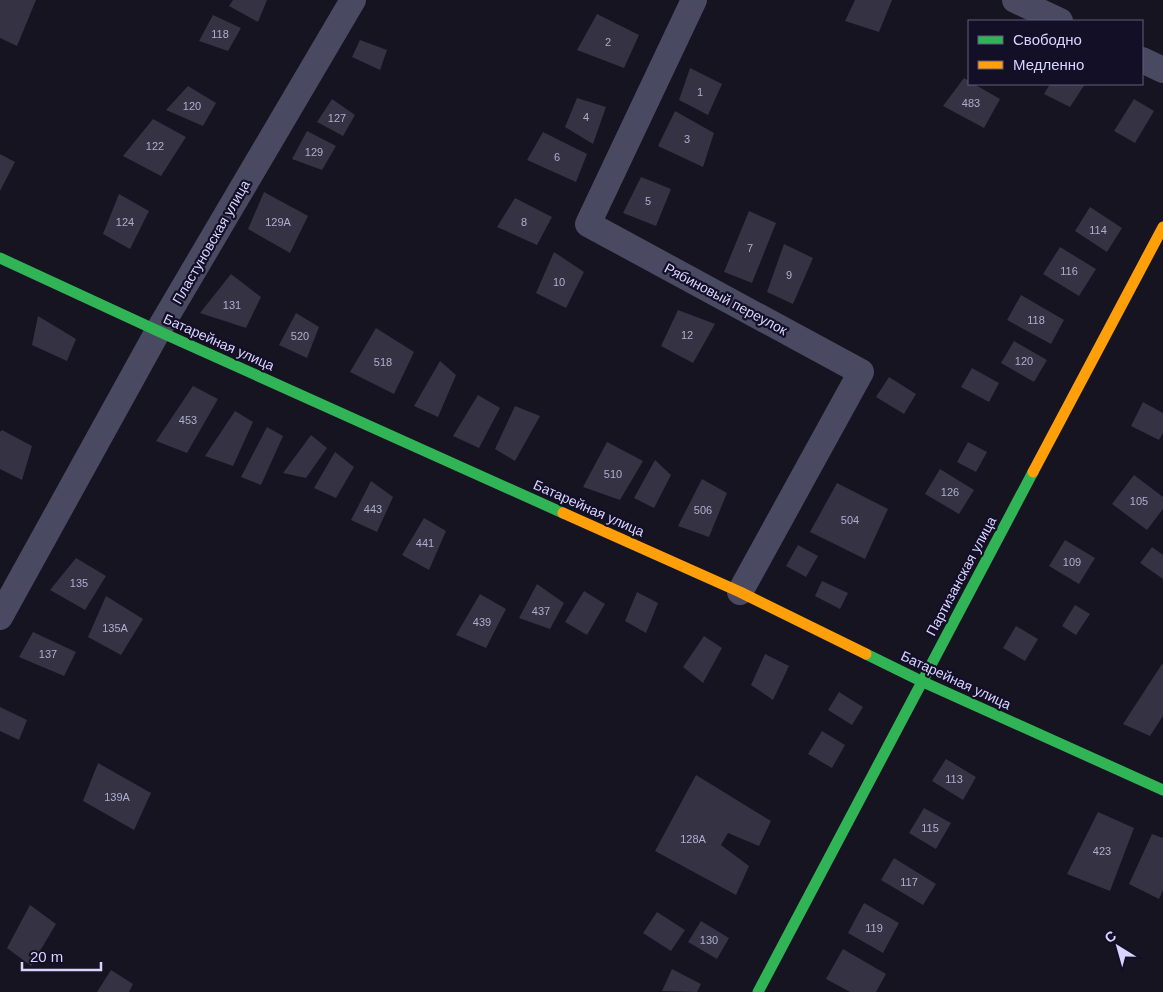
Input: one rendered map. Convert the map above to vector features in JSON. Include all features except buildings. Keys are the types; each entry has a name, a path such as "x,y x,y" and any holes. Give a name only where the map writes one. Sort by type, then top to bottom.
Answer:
{"street":[{"name":"Пластуновская улица","path":"0,617 158,331 353,0"},
{"name":"Рябиновый переулок","path":"694,0 588,224 861,372 740,592"},
{"path":"1015,0 1058,20"},
{"path":"1143,60 1163,70"},
{"name":"Партизанская улица","path":"758,992 1163,227"},
{"name":"Батарейная улица","path":"0,258 158,331 740,592 921,682 1163,790"}],"traffic: fast":[{"path":"0,258 563,513"},
{"path":"758,992 1033,472"},
{"path":"866,654 921,681 1163,790"}],"traffic: slow":[{"path":"1033,472 1163,227"},
{"path":"563,513 740,592 866,654"}]}
